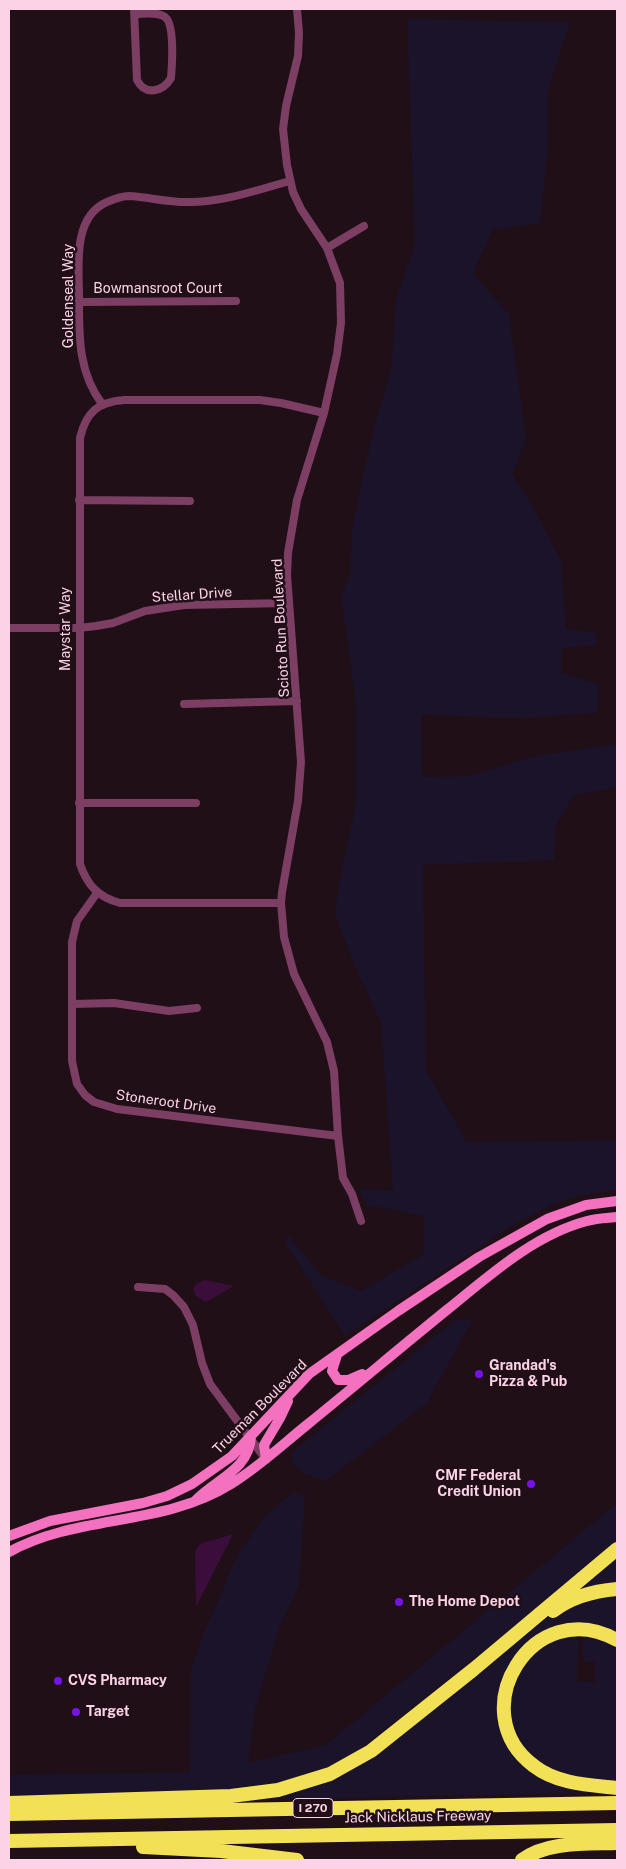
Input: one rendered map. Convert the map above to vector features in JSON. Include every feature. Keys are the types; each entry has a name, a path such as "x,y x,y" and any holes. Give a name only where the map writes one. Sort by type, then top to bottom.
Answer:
{"highway":[{"path":"9,1803 232,1796 278,1790 330,1774 371,1751 474,1669 617,1550"},
{"path":"474,1669 562,1604 580,1596 617,1589"},
{"path":"617,1640 593,1630 576,1630 556,1634 542,1640 524,1655 514,1667 506,1690 504,1706 511,1738 519,1752 534,1767 553,1777 575,1783 617,1788"},
{"name":"Jack Nicklaus Freeway","path":"9,1814 617,1803"},
{"name":"Jack Nicklaus Freeway","path":"9,1841 617,1830"},
{"path":"9,1841 221,1851 297,1860"},
{"path":"522,1860 540,1851 569,1845 617,1843"}],"main road":[{"name":"Trueman Boulevard","path":"9,1536 50,1520 143,1503 167,1496 192,1484 219,1466 251,1437 292,1390 309,1374 414,1300 479,1257 547,1219 586,1205 617,1200"},
{"path":"9,1552 53,1534 142,1517 192,1504 218,1492 266,1459 380,1364 519,1254 553,1234 588,1221 617,1217"},
{"path":"519,1254 518,1242 522,1232"},
{"path":"337,1355 332,1370 335,1378 343,1381 355,1379 380,1364"},
{"path":"266,1459 264,1445 280,1418 292,1390"},
{"path":"192,1504 205,1490 240,1465 250,1448 251,1437"}],"street":[{"name":"Scioto Run Boulevard","path":"297,9 300,33 298,56 286,106 283,129 290,181 301,209 327,248 340,283 341,323 337,354 324,413 296,500 288,554 287,575 297,701 300,772 298,801 281,903 284,937 294,974 327,1042 334,1071 343,1178 352,1194 361,1221"},
{"path":"134,11 157,14 166,18 171,27 171,78 167,85 159,90 150,91 142,87 137,80 134,11"},
{"name":"Goldenseal Way","path":"102,404 87,377 80,352 79,254 82,234 90,215 104,203 115,198 127,196 187,202 208,202 290,181"},
{"path":"327,248 364,226"},
{"name":"Bowmansroot Court","path":"79,302 236,302"},
{"path":"102,404 124,400 242,399 281,403 324,413"},
{"name":"Maystar Way","path":"96,893 86,880 80,864 79,500 80,438 87,419 102,404"},
{"path":"79,500 190,501"},
{"name":"Stellar Drive","path":"9,628 79,628 113,623 145,611 184,606 289,603"},
{"path":"184,704 297,701"},
{"path":"79,803 196,803"},
{"path":"96,893 108,900 132,904 281,903"},
{"name":"Stoneroot Drive","path":"96,893 77,921 73,931 72,942 72,1061 77,1084 85,1095 94,1102 117,1109 338,1136"},
{"path":"72,1004 114,1003 169,1011 197,1008"},
{"path":"138,1287 165,1289 184,1307 193,1325 202,1363 210,1384 266,1459"}],"shaded area":[{"path":"407,19 570,22 548,90 548,149 540,223 492,230 473,274 509,314 526,439 512,475 530,502 561,561 566,629 596,633 597,645 562,648 561,673 598,684 597,713 524,718 421,715 422,777 469,776 535,756 617,744 617,787 573,796 556,825 554,860 423,865 426,1071 467,1142 617,1140 617,1190 577,1196 550,1206 510,1227 345,1336 286,1244 287,1234 322,1276 361,1291 423,1255 424,1216 367,1205 359,1189 393,1191 381,1023 354,964 335,914 340,879 356,804 356,703 341,596 350,574 352,530 364,471 391,369 396,299 415,245"},
{"path":"205,1280 234,1286 206,1302 196,1296 193,1290 196,1284"},
{"path":"455,1320 472,1320 427,1403 326,1481 305,1474 293,1465 291,1453"},
{"path":"293,1492 305,1497 299,1584 279,1629 255,1709 248,1763 326,1745 617,1503 617,1542 597,1561 359,1750 323,1770 285,1783 244,1790 9,1798 9,1775 190,1772 191,1670 201,1640 237,1556 264,1517"},
{"path":"233,1534 196,1607 195,1552 200,1544"},
{"path":"617,1552 617,1582 561,1601"},
{"path":"617,1592 617,1635 563,1628 504,1681 513,1750 591,1789 591,1793 265,1799 265,1796 337,1774 558,1610"},
{"path":"589,1635 617,1646 617,1783 569,1777 537,1764 513,1733 509,1711 512,1686 528,1656 553,1639 578,1637 577,1681 595,1683 595,1661 585,1662 582,1654 583,1636"}],"place":[{"name":"Grandad's Pizza & Pub","path":"479,1374"},
{"name":"CMF Federal Credit Union","path":"531,1484"},
{"name":"The Home Depot","path":"399,1602"},
{"name":"CVS Pharmacy","path":"58,1681"},
{"name":"Target","path":"76,1712"}]}
